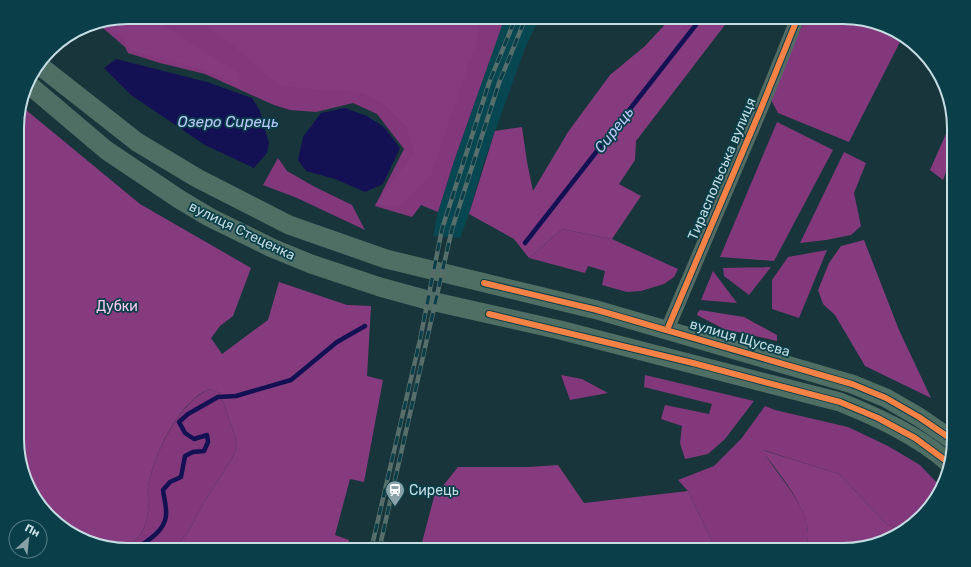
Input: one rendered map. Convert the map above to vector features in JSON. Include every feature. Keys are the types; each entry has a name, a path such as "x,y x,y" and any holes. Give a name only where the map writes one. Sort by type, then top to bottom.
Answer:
{"main road":[{"name":"вулиця Стеценка","path":"43,68 138,142 197,178 288,225 386,259 484,283"},
{"name":"вулиця Стеценка","path":"32,88 106,150 209,217 272,248 311,264 380,287 431,301 685,361 840,402 878,418 915,438 944,460"},
{"name":"вулиця Щусєва","path":"484,283 544,296 852,384 886,398 926,421 947,436"}],"street":[{"name":"Тираспольська вулиця","path":"667,330 795,24"}],"shaded area":[{"path":"128,24 503,24 454,161 438,212 421,205 412,217 375,206 404,149 377,114 353,103 316,112 290,110 274,105 205,74 160,63 128,53 125,47 102,28"},
{"path":"503,24 537,24 525,48 483,165 469,214 460,238 433,236 438,212 454,161"},
{"path":"803,24 857,25 883,32 900,41 849,142 778,113 770,98"},
{"path":"777,122 833,150 774,261 720,257"},
{"path":"844,152 866,163 854,193 861,226 851,235 800,243"},
{"path":"278,158 287,171 352,205 365,230 297,198 263,185"},
{"path":"562,229 612,239 678,269 674,277 664,284 641,291 627,292 602,285 605,271 588,266 585,273 529,258"},
{"path":"827,250 799,318 772,309 772,280 788,257"},
{"path":"771,267 749,295 724,276 723,268"},
{"path":"713,271 737,303 701,300"},
{"path":"561,375 582,379 608,393 570,400"},
{"path":"645,375 754,401 725,439 708,454 685,459 680,443 682,426 661,419 665,405 709,414 712,404 644,387"},
{"path":"210,389 220,393 235,435 237,448 232,459 206,499 188,532 179,543 131,543 142,533 146,522 148,514 148,490 155,460 169,431 178,417 199,395"},
{"path":"765,406 775,410 848,427 888,446 920,465 937,483 926,502 917,513 896,528 886,524 839,474 763,450 792,492 804,514 807,526 807,543 713,543 688,491 678,480 714,466 741,439"}],"green space":[{"path":"128,24 161,24 240,74 239,86 206,70 131,50 123,38 107,26"},
{"path":"204,24 477,24 477,40 431,175 400,206 375,205 414,153 407,128 384,104 361,92 319,90 279,85 234,46"},
{"path":"665,24 726,24 636,141 635,160 619,184 641,196 612,239 562,229 529,258 514,239 469,214 495,131 522,127 533,191 568,132 610,75 645,46"},
{"name":"Дубки","path":"26,110 140,204 251,268 233,316 220,326 211,338 222,354 268,320 279,282 347,305 371,306 367,376 383,380 364,482 350,479 335,535 349,540 348,543 179,543 188,532 206,499 232,459 237,448 235,435 220,393 210,389 199,395 188,405 169,430 155,460 148,490 148,514 142,533 131,543 114,542 88,535 70,526 50,508 41,497 32,479 28,466 24,439 24,128"},
{"path":"947,132 947,170 943,180 930,170"},
{"path":"864,240 899,330 931,398 865,366 835,315 823,304 818,290 829,263 841,246"},
{"path":"700,310 744,317 777,335 777,341 724,329 697,315"},
{"path":"762,450 839,474 886,524 896,528 877,537 863,541 850,543 807,543 807,527 804,515 799,503"},
{"path":"558,465 584,503 688,491 713,543 422,543 434,497 458,467 528,467"}],"water":[{"name":"Озеро Сирець","path":"116,59 207,82 252,98 260,111 269,143 267,153 254,168 205,145 131,95 104,68"},
{"name":"Озеро Сирець","path":"345,108 367,116 384,127 400,148 383,184 365,192 335,179 306,171 298,160 303,137 321,113"}],"waterway":[{"name":"Сирець","path":"525,243 697,24"},
{"name":"Сирець","path":"144,543 154,536 165,522 166,506 163,490 170,482 181,477 185,456 193,452 204,451 208,442 207,435 194,439 185,433 179,422 188,414 218,397 236,396 291,380 337,342 365,326"}],"railway":[{"path":"373,543 420,340 442,229 489,83 513,24"},
{"path":"381,543 452,229 499,83 523,24"}],"cycle path":[{"path":"667,330 795,24"},
{"path":"484,283 597,310 852,384 886,398 919,417 947,436"},
{"path":"489,314 693,363 840,402 878,418 915,438 944,460"}],"place":[{"name":"Сирець","path":"395,507"}]}
